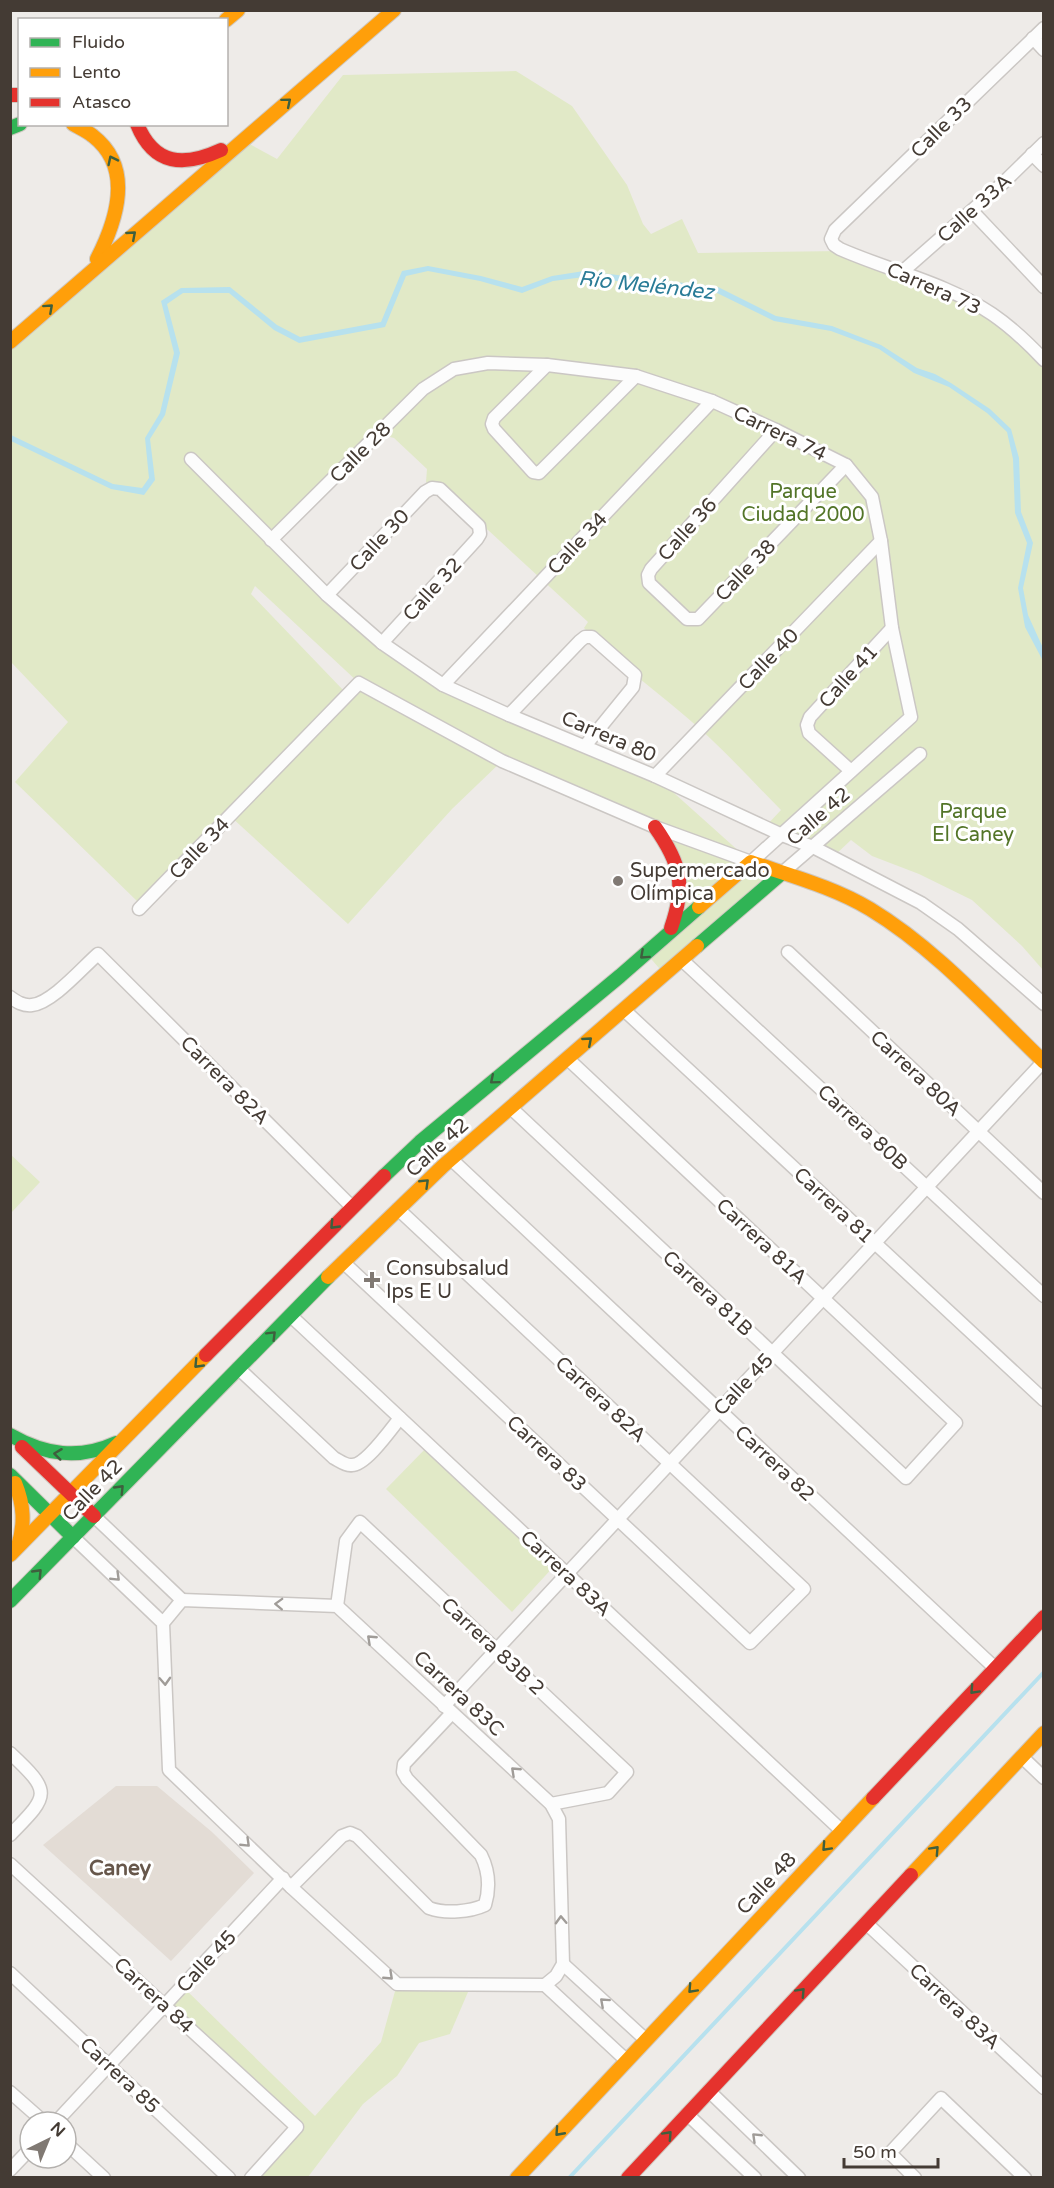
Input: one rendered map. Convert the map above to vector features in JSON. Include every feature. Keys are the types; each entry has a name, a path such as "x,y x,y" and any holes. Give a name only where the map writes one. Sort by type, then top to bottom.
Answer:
{"main road":[{"path":"10,342 394,10"},
{"path":"77,126 95,137 106,150 119,182 115,224 88,273"},
{"path":"138,126 141,136 152,149 174,160 190,161 206,157 242,140"},
{"path":"655,827 672,851 681,878 679,906 668,933"},
{"path":"751,862 825,888 857,903 908,933 935,956 1043,1062"},
{"name":"Calle 42","path":"14,1552 352,1207 434,1130 620,976 751,862"},
{"name":"Calle 42","path":"10,1601 343,1262 451,1159 783,873"},
{"path":"10,1435 24,1444 46,1452 69,1455 92,1452 113,1444 132,1431"},
{"path":"10,1435 94,1516"},
{"path":"10,1476 74,1537"},
{"path":"10,1476 21,1496 24,1509 22,1536 14,1552"},
{"name":"Calle 48","path":"518,2178 645,2039 1044,1617"},
{"path":"628,2178 1044,1733"}],"street":[{"name":"Calle 33","path":"843,251 834,245 831,239 833,232 1044,28"},
{"path":"1033,38 1044,50"},
{"name":"Calle 33A","path":"902,272 972,211 1044,143"},
{"path":"1032,154 1044,166"},
{"path":"972,211 1044,287"},
{"name":"Carrera 73","path":"843,251 964,298 993,314 1017,333 1044,360"},
{"name":"Carrera 74","path":"454,369 488,363 547,365 636,376 712,400 846,465 872,497 881,541 892,628 911,717"},
{"path":"547,365 494,418 492,424 532,472 539,473 636,376"},
{"name":"Calle 28","path":"271,540 423,389 454,369"},
{"name":"Calle 34","path":"443,685 712,400"},
{"name":"Calle 36","path":"693,621 687,619 649,583 648,575 776,430"},
{"name":"Carrera 80","path":"191,459 327,595 382,644 443,685 813,847 921,903 958,929 1044,1004"},
{"name":"Calle 38","path":"693,621 698,619 846,465"},
{"name":"Calle 30","path":"327,595 424,492 432,488 440,489 479,526 480,534"},
{"name":"Calle 32","path":"382,644 480,534"},
{"name":"Calle 40","path":"655,776 881,541"},
{"name":"Calle 41","path":"851,771 809,733 807,726 810,717 892,628"},
{"path":"509,715 585,637 592,637 635,675 635,681 633,687 585,746"},
{"name":"Calle 34","path":"139,909 359,683 502,761 655,827"},
{"name":"Calle 42","path":"751,862 911,717"},
{"name":"Calle 42","path":"783,873 920,754"},
{"path":"655,827 751,862"},
{"name":"Carrera 80A","path":"788,952 1044,1193"},
{"name":"Carrera 82A","path":"10,997 18,1004 31,1005 46,1000 98,954 352,1207"},
{"name":"Carrera 80B","path":"682,960 1044,1296"},
{"name":"Carrera 81","path":"624,1010 1044,1400"},
{"name":"Carrera 81A","path":"568,1059 956,1423 906,1478"},
{"name":"Calle 45","path":"67,2110 164,2005 287,1882 342,1836 350,1833 357,1836 429,1908 439,1912 477,1909 485,1905 488,1895 488,1868 481,1855 407,1779 403,1772 404,1764 497,1648 1043,1062"},
{"name":"Carrera 81B","path":"511,1108 906,1478"},
{"name":"Carrera 82","path":"451,1159 995,1668"},
{"name":"Carrera 82A","path":"398,1209 804,1589 750,1643"},
{"name":"Carrera 83","path":"343,1262 750,1643"},
{"name":"Carrera 83A","path":"291,1316 842,1831"},
{"path":"238,1368 334,1458 352,1466 367,1457 400,1418"},
{"path":"94,1516 182,1600 338,1606"},
{"name":"Carrera 83B 2","path":"338,1606 346,1541 360,1522 627,1772 608,1792 551,1804"},
{"path":"74,1537 163,1623"},
{"path":"182,1600 163,1623 169,1770 397,1984 545,1985 556,1976 563,1964 559,1820 551,1804"},
{"name":"Carrera 83C","path":"338,1606 551,1804"},
{"path":"10,1754 33,1774 39,1783 41,1793 34,1810 10,1835"},
{"path":"1022,1757 1044,1778"},
{"name":"Carrera 84","path":"10,1864 297,2127 251,2178"},
{"name":"Carrera 83A","path":"866,1923 1044,2088"},
{"path":"563,1964 645,2039"},
{"name":"Carrera 85","path":"10,1973 229,2178"},
{"path":"545,1985 626,2060"},
{"path":"709,2091 799,2178"},
{"path":"10,2092 30,2110"},
{"path":"915,2178 890,2153 941,2098 1025,2178"},
{"path":"687,2114 755,2178"},
{"path":"78,2153 104,2178"}],"shaded area":[{"path":"116,1786 157,1786 212,1832 254,1873 171,1961 43,1845"}],"green space":[{"name":"Parque Ciudad 2000","path":"516,71 572,106 627,185 643,224 651,234 682,219 698,253 843,251 964,298 1043,360 1043,970 1022,946 972,900 919,874 872,856 851,840 833,857 765,827 781,810 731,758 597,642 584,628 588,622 488,530 479,526 432,488 426,482 427,469 394,438 378,434 272,540 327,595 443,685 655,776 751,862 782,873 665,975 646,953 668,933 681,878 655,827 502,761 452,809 348,924 230,816 359,683 255,586 251,594 344,691 139,903 15,782 68,722 11,662 10,342 242,140 277,159 343,75"},
{"path":"10,1154 40,1182 11,1213 10,1213"},
{"path":"429,1445 556,1564 512,1612 386,1489"},
{"path":"397,1984 471,1985 450,2034 419,2043 397,2076 363,2104 308,2177 251,2177 296,2127 164,2005 182,1986 315,2116 381,2042"}],"water":[{"path":"428,266 522,287 552,276 584,271 718,287 776,316 832,326 881,345 917,368 951,383 990,409 1011,429 1019,458 1021,512 1033,543 1023,588 1028,615 1043,648 1043,661 1025,627 1018,588 1027,543 1015,513 1013,459 1007,432 987,413 949,387 914,373 879,349 831,331 774,321 717,293 584,277 553,281 522,293 480,281 428,271 406,276 385,327 299,343 274,330 229,293 183,293 167,304 180,353 165,415 150,439 155,480 144,495 111,489 11,441 11,435 113,484 142,488 149,478 145,438 160,413 174,353 161,301 181,288 230,287 277,325 300,337 381,322 402,271"}],"waterway":[{"path":"569,2178 1044,1672"}],"traffic: fast":[{"path":"10,128 18,125"},
{"path":"697,946 782,873"},
{"path":"384,1176 420,1142 620,976 699,907"},
{"path":"10,1601 328,1277"},
{"path":"10,1435 36,1447 62,1453 89,1452 116,1443"},
{"path":"10,1475 73,1537"}],"traffic: slow":[{"path":"228,18 238,10"},
{"path":"10,342 394,10"},
{"path":"77,126 91,134 106,149 114,163 118,179 118,195 111,228 97,259"},
{"path":"699,907 751,862 841,894 894,925 940,961 1044,1062"},
{"path":"328,1277 443,1166 697,946"},
{"path":"10,1555 206,1355"},
{"path":"15,1483 22,1514 22,1530 18,1546"},
{"path":"911,1875 1044,1733"},
{"path":"517,2178 873,1798"}],"traffic: jam":[{"path":"10,95 18,95"},
{"path":"138,126 152,148 172,159 195,159 221,150"},
{"path":"655,827 671,852 678,875 678,899 671,928"},
{"path":"206,1355 384,1176"},
{"path":"22,1447 94,1516"},
{"path":"873,1798 1044,1617"},
{"path":"628,2178 911,1875"}],"place":[{"name":"Supermercado Olímpica","path":"618,881"},
{"name":"Consubsalud Ips E U","path":"372,1280"}],"district":[{"name":"Caney","path":"120,1868"}],"water label":[{"name":"Río Meléndez","path":"646,285"}],"park label":[{"name":"Parque El Caney","path":"973,822"}]}
